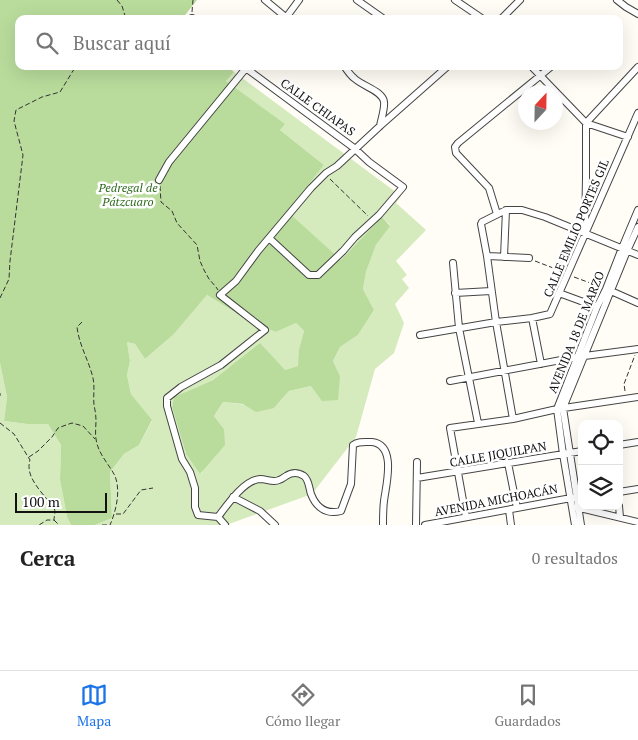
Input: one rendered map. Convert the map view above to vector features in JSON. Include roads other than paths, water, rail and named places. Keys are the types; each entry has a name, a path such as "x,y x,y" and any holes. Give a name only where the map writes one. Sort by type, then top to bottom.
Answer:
{"street":[{"path":"264,0 282,15"},
{"path":"288,15 299,0"},
{"path":"357,0 378,15"},
{"path":"455,0 477,15"},
{"path":"505,15 520,0"},
{"path":"617,0 638,14"},
{"path":"585,234 586,123 638,67"},
{"path":"159,180 169,162 244,70"},
{"name":"CALLE CHIAPAS","path":"250,70 354,148 403,188 379,215 355,236 343,251 318,275 309,275 269,238"},
{"path":"347,70 354,79 382,97 384,102 380,126"},
{"path":"224,525 218,517 198,515 195,507 195,488 190,472 182,459 167,406 167,398 180,387 220,365 265,330 220,295 236,281 311,188 443,70"},
{"path":"534,70 586,123 628,137"},
{"path":"497,214 489,188 456,153 455,148 458,143 547,70"},
{"name":"CALLE EMILIO PORTES GIL","path":"420,335 550,314 638,113"},
{"path":"504,257 506,210"},
{"path":"513,419 481,224 506,210 522,210 545,216 638,256"},
{"name":"AVENIDA 18 DE MARZO","path":"574,525 576,497 566,454 560,408 597,316 611,291 638,210"},
{"name":"AVENIDA 18 DE MARZO","path":"597,316 597,307 624,249 638,227"},
{"path":"487,256 529,258"},
{"path":"453,263 459,328 478,424"},
{"path":"455,293 492,290"},
{"path":"611,291 638,303"},
{"path":"559,293 597,307"},
{"path":"532,318 541,364"},
{"path":"450,381 638,348"},
{"path":"466,517 450,428 513,419 560,408 638,397"},
{"path":"218,517 233,497 251,482 260,479 269,481 280,480 286,475 294,473 301,474 306,478 316,504 327,512 341,511 352,484 353,445 357,442 374,442 386,453 388,469 383,525"},
{"path":"623,444 638,442"},
{"name":"CALLE JIQUILPAN","path":"417,478 578,452"},
{"path":"416,525 417,462"},
{"path":"508,463 517,508"},
{"path":"623,491 638,489"},
{"path":"233,497 260,512 275,525"},
{"name":"AVENIDA MICHOACÁN","path":"425,525 459,522 466,517 576,497"},
{"path":"575,507 638,522"},
{"name":"AVENIDA 18 DE MARZO","path":"575,507 582,525"},
{"path":"509,510 511,525"},
{"path":"619,510 620,517"}],"park label":[{"name":"Pedregal de Pátzcuaro","path":"128,194"}]}
